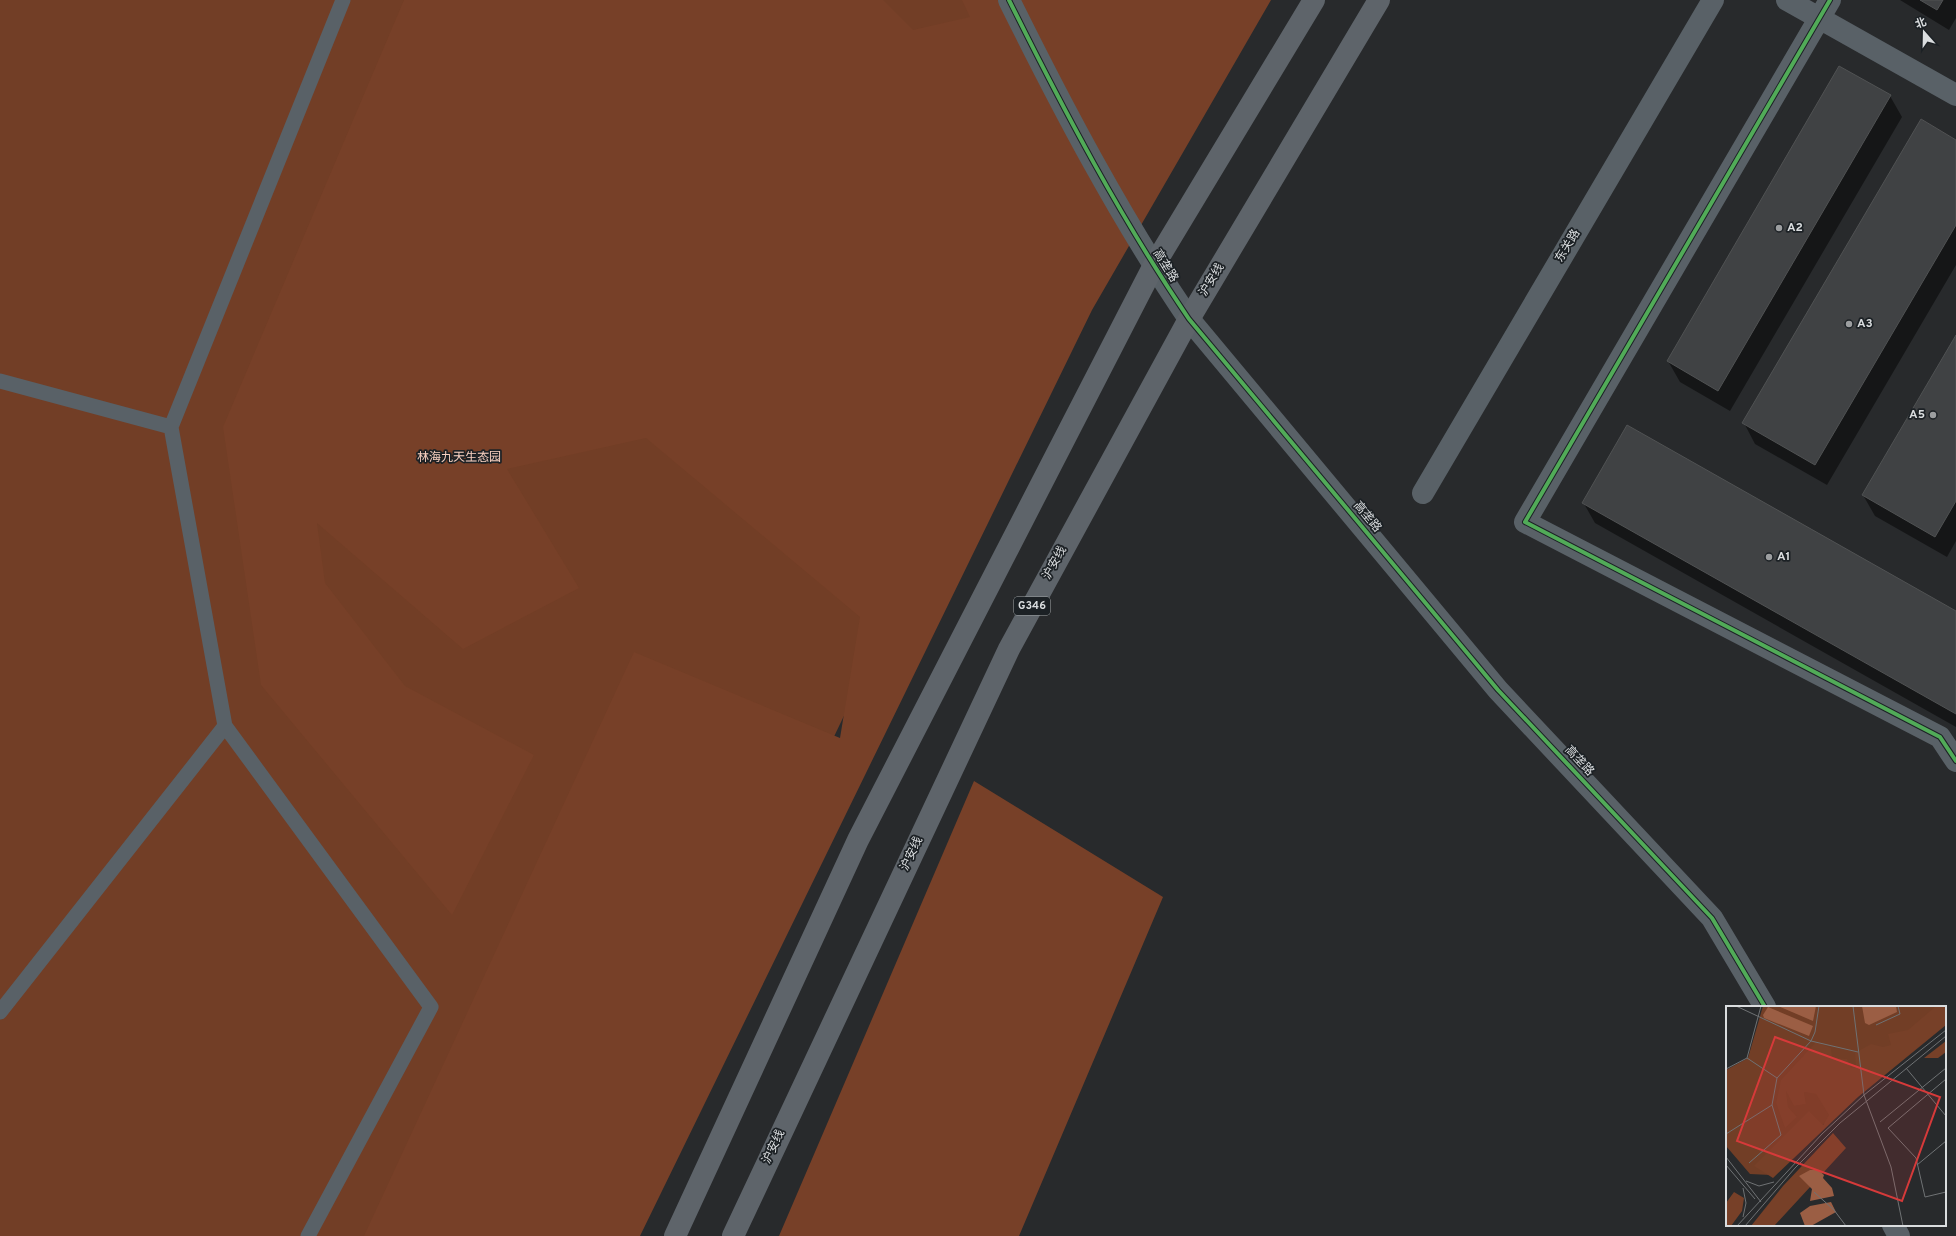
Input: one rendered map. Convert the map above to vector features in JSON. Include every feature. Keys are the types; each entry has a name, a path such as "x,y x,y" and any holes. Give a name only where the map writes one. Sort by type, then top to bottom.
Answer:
{"highway":[{"path":"675,1236 858,840 1153,267 1314,0"},
{"name":"沪安线","path":"733,1236 1009,649 1189,319 1379,0"}],"street":[{"name":"高垄路","path":"1009,0 1046,76 1153,267 1189,319 1498,690 1712,918 1763,1006"},
{"name":"东关路","path":"1422,493 1713,0"},
{"path":"1787,0 1824,9 1956,95"},
{"path":"1824,9 1525,522 1940,737 1956,761"},
{"path":"1894,1226 1899,1236"}],"lane":[{"path":"308,1236 430,1007 225,726 171,427 344,0"},
{"path":"0,381 171,427"},
{"path":"0,1012 225,726"}],"green space":[{"name":"林海九天生态园","path":"0,0 1226,0 1039,310 594,1236 0,1236"},
{"path":"404,0 883,0 913,30 970,17 962,0 1271,0 1092,310 640,1236 364,1236 634,652 840,738 860,617 646,438 507,469 579,588 463,649 317,523 325,583 405,686 534,755 452,915 261,685 223,427"},
{"path":"974,781 1163,897 1019,1236 779,1236"}],"building":[{"path":"1920,0 1943,0 1937,10"},
{"name":"A2","path":"1839,66 1891,95 1718,391 1667,361"},
{"name":"A3","path":"1921,119 1956,140 1956,225 1815,465 1742,423"},
{"name":"A5","path":"1956,335 1956,501 1935,537 1862,495"},
{"name":"A1","path":"1627,425 1956,611 1956,714 1582,503"}],"cycle path":[{"path":"1009,0 1050,82 1116,203 1189,319 1498,690 1712,918 1764,1006"},
{"path":"1830,0 1525,522 1940,737 1956,761"}],"place":[{"name":"A2","path":"1779,228"},
{"name":"A3","path":"1849,324"},
{"name":"A5","path":"1933,415"},
{"name":"A1","path":"1769,557"}]}
